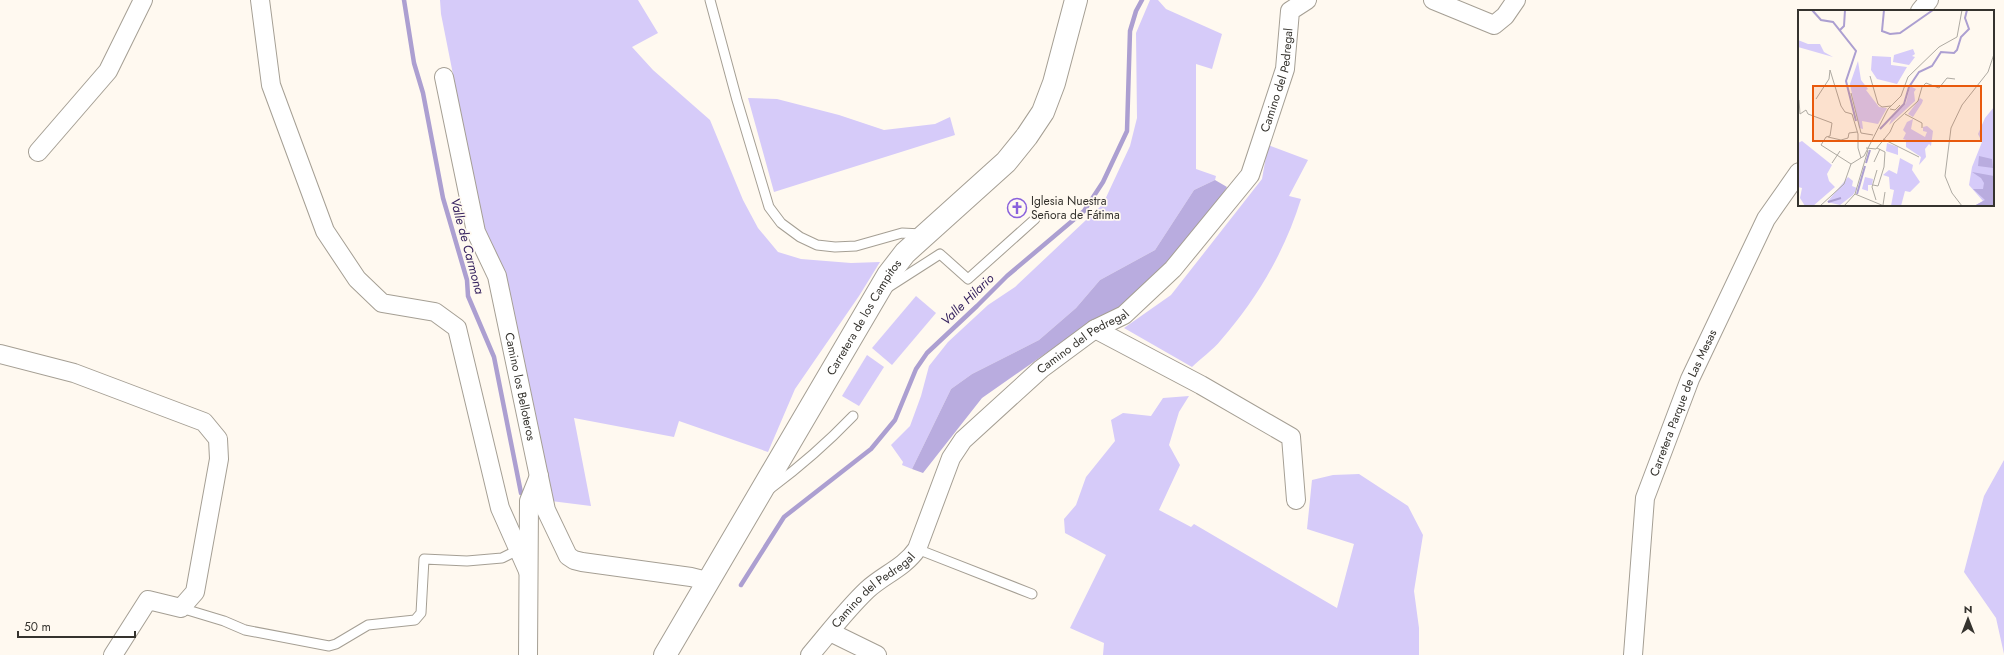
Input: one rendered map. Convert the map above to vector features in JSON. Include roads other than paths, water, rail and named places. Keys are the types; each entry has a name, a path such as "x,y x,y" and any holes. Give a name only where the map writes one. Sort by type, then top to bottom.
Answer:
{"main road":[{"name":"Carretera de los Campitos","path":"665,655 755,499 888,275 905,252 1006,162 1043,112 1054,83 1076,0"}],"street":[{"path":"38,152 108,71 143,0"},
{"path":"260,0 271,85 325,230 357,279 382,303 435,312 457,328 500,508 528,571"},
{"name":"Camino del Pedregal","path":"810,655 868,589 897,570 917,549 951,458 963,440 1041,369 1095,329 1124,315 1173,269 1250,175 1285,68 1290,11 1306,0"},
{"path":"1433,0 1494,25 1505,16 1516,0"},
{"path":"1921,10 1929,0"},
{"name":"Camino los Belloteros","path":"444,77 476,232 497,276 546,510 568,556 574,560 692,577 708,581"},
{"name":"Carretera Parque de Las Mesas","path":"1633,655 1645,498 1652,475 1690,379 1766,219 1798,173"},
{"path":"1095,329 1200,385 1291,437 1296,500"},
{"path":"0,354 74,373 204,422 218,439 219,459 194,592 181,608 148,600 113,655"},
{"path":"528,655 529,501 539,475"},
{"path":"830,632 877,655"}],"lane":[{"path":"710,0 736,100 769,207 781,223 800,238 816,245 836,247 856,246 902,233 927,234"},
{"path":"876,295 940,254 968,279 1035,219"},
{"path":"755,499 799,468 827,443 853,416"},
{"path":"917,549 1032,594"},
{"path":"181,608 224,621 245,630 329,646 336,644 368,625 415,620 421,613 424,559 468,561 502,558 518,550"}],"waterway":[{"name":"Valle de Carmona","path":"404,0 414,63 423,93 443,198 467,280 468,296 494,357 521,493"},
{"name":"Valle Hilario","path":"741,585 784,517 871,449 895,420 916,369 927,353 1007,276 1084,211 1103,182 1127,131 1130,31 1136,11 1142,0"}],"place":[{"name":"Iglesia Nuestra Señora de Fátima","path":"1017,208"}]}
